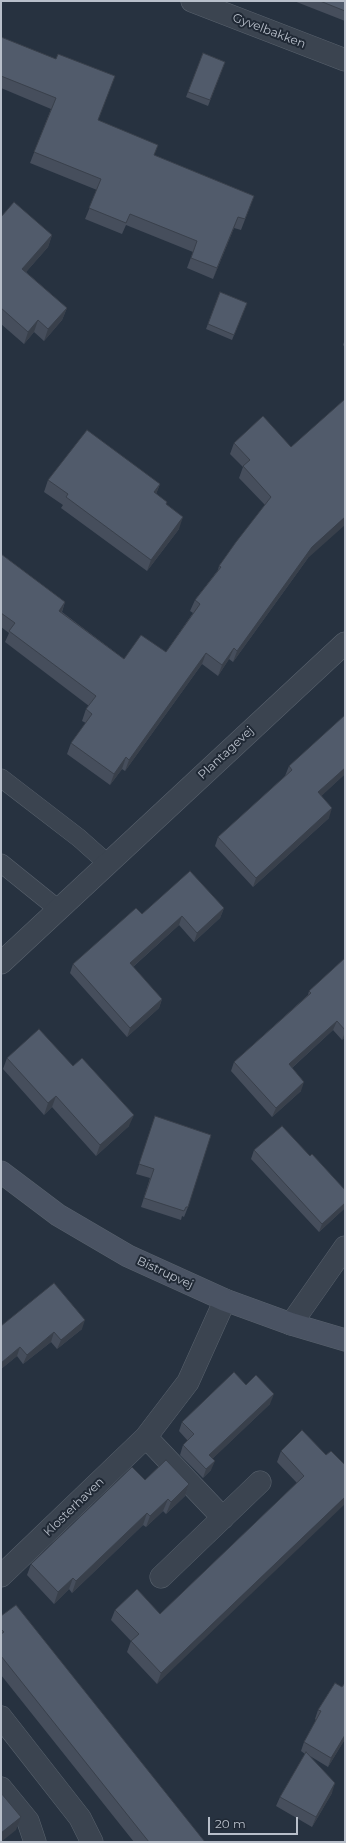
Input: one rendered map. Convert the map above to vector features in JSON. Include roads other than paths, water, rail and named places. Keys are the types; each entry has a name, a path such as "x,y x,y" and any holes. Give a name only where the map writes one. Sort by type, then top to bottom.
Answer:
{"main road":[{"name":"Bistrupvej","path":"1,1172 58,1215 128,1256 225,1300 291,1324 345,1340"}],"street":[{"name":"Gyvelbakken","path":"192,1 345,60"},
{"name":"Plantagevej","path":"1,963 58,908 345,643"},
{"path":"291,1324 345,1247"},
{"name":"Klosterhaven","path":"1,1576 146,1437 188,1382 225,1300"},
{"path":"146,1437 222,1518"},
{"path":"161,1577 260,1482"},
{"path":"1,1717 80,1818 92,1842"},
{"path":"1,1788 28,1821 35,1842"}],"lane":[{"path":"1,778 79,838 107,863"},
{"path":"1,864 58,908"}]}
